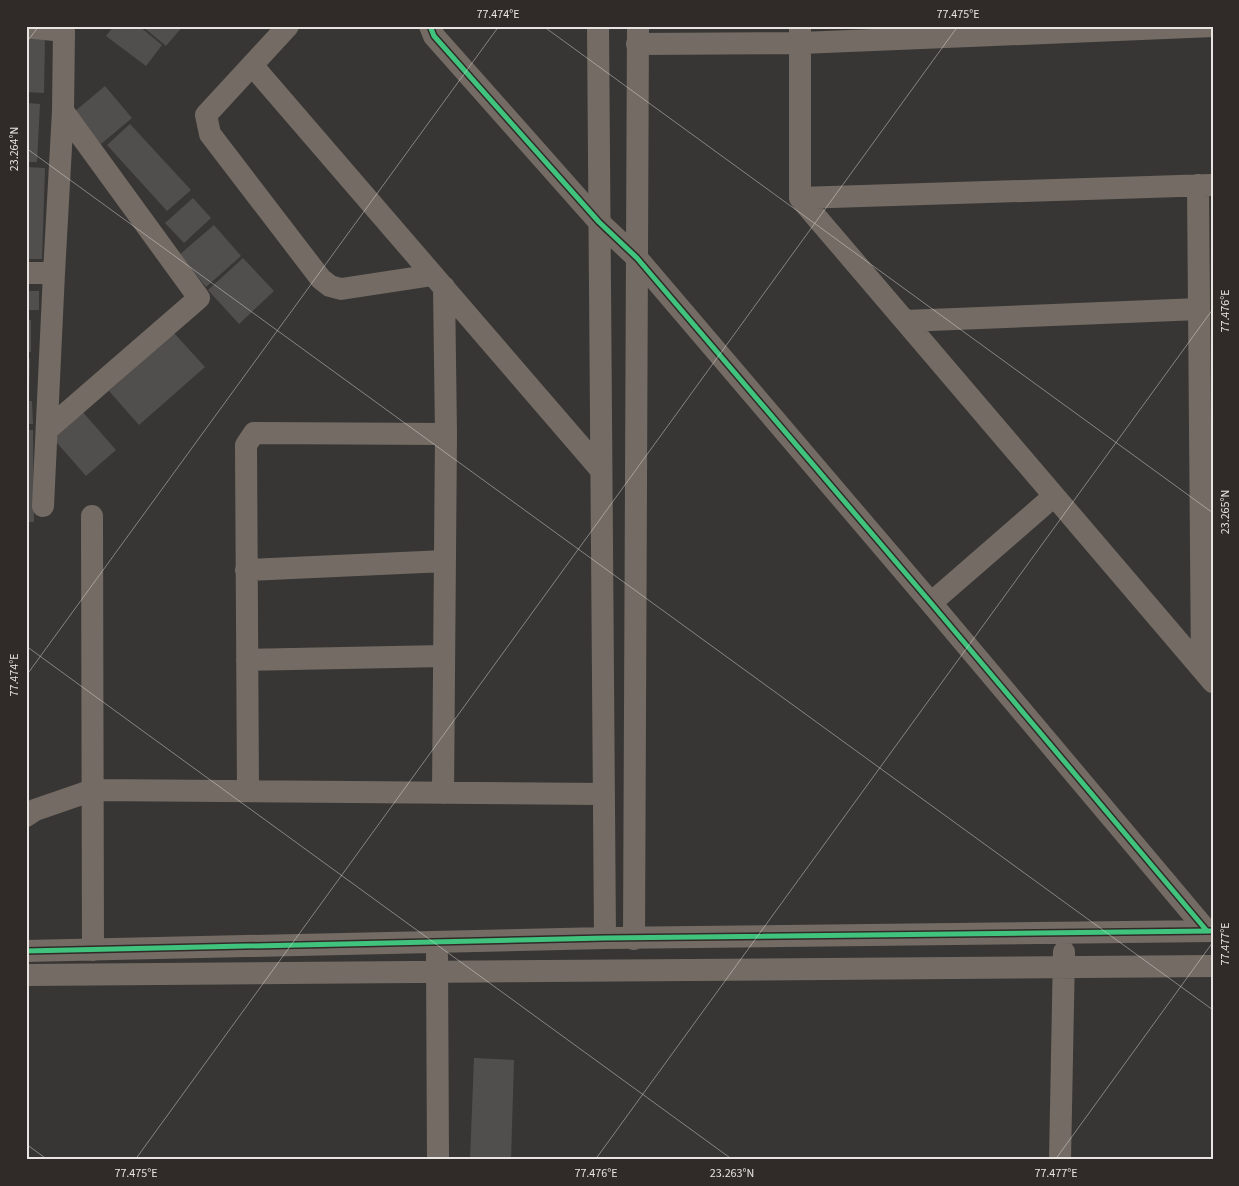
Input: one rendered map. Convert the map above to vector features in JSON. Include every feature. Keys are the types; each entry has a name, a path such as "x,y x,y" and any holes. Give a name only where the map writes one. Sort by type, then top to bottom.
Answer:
{"street":[{"path":"288,26 206,116 210,134 321,279 330,286 341,289 438,281"},
{"path":"430,26 434,36 599,222 637,258 1210,931"},
{"path":"598,26 605,938"},
{"path":"634,938 638,35 800,35 1213,26"},
{"path":"26,27 64,30 63,112 43,506"},
{"path":"800,35 800,198 1207,675"},
{"path":"252,65 601,470"},
{"path":"48,429 199,298 63,112"},
{"path":"800,198 1205,185 1199,309 1207,675"},
{"path":"26,273 54,273"},
{"path":"438,281 446,434 443,793"},
{"path":"905,321 1199,309"},
{"path":"248,791 246,445 254,433 446,434"},
{"path":"931,603 1054,496"},
{"path":"92,516 93,950"},
{"path":"246,570 445,561"},
{"path":"247,660 444,656"},
{"path":"26,816 35,810 93,790 604,794"},
{"path":"26,951 605,938 1210,931"},
{"path":"1060,1160 1065,933"},
{"path":"437,942 438,1160"},
{"path":"26,974 1213,966"}],"building":[{"path":"114,26 139,26 162,45 146,66 106,36"},
{"path":"142,26 183,26 166,46"},
{"path":"26,36 45,36 44,93 26,92"},
{"path":"105,86 132,118 101,144 74,112"},
{"path":"26,103 40,104 37,162 26,162"},
{"path":"130,124 191,190 167,211 107,145"},
{"path":"26,167 45,168 42,259 26,259"},
{"path":"193,198 211,218 184,243 165,223"},
{"path":"214,225 241,256 206,287 179,255"},
{"path":"243,258 274,291 239,324 208,290"},
{"path":"26,291 39,291 39,310 26,310"},
{"path":"26,320 31,320 31,352 26,352"},
{"path":"174,333 205,367 139,425 109,391"},
{"path":"26,359 30,359 29,399 26,398"},
{"path":"26,401 32,401 33,424 26,424"},
{"path":"81,410 116,450 86,476 51,436"},
{"path":"26,430 33,430 34,522 26,522"},
{"path":"474,1058 514,1060 511,1160 470,1160"}],"cycle path":[{"path":"430,26 434,36 599,222 637,258 1207,931"},
{"path":"26,951 605,938 1211,931"}]}
